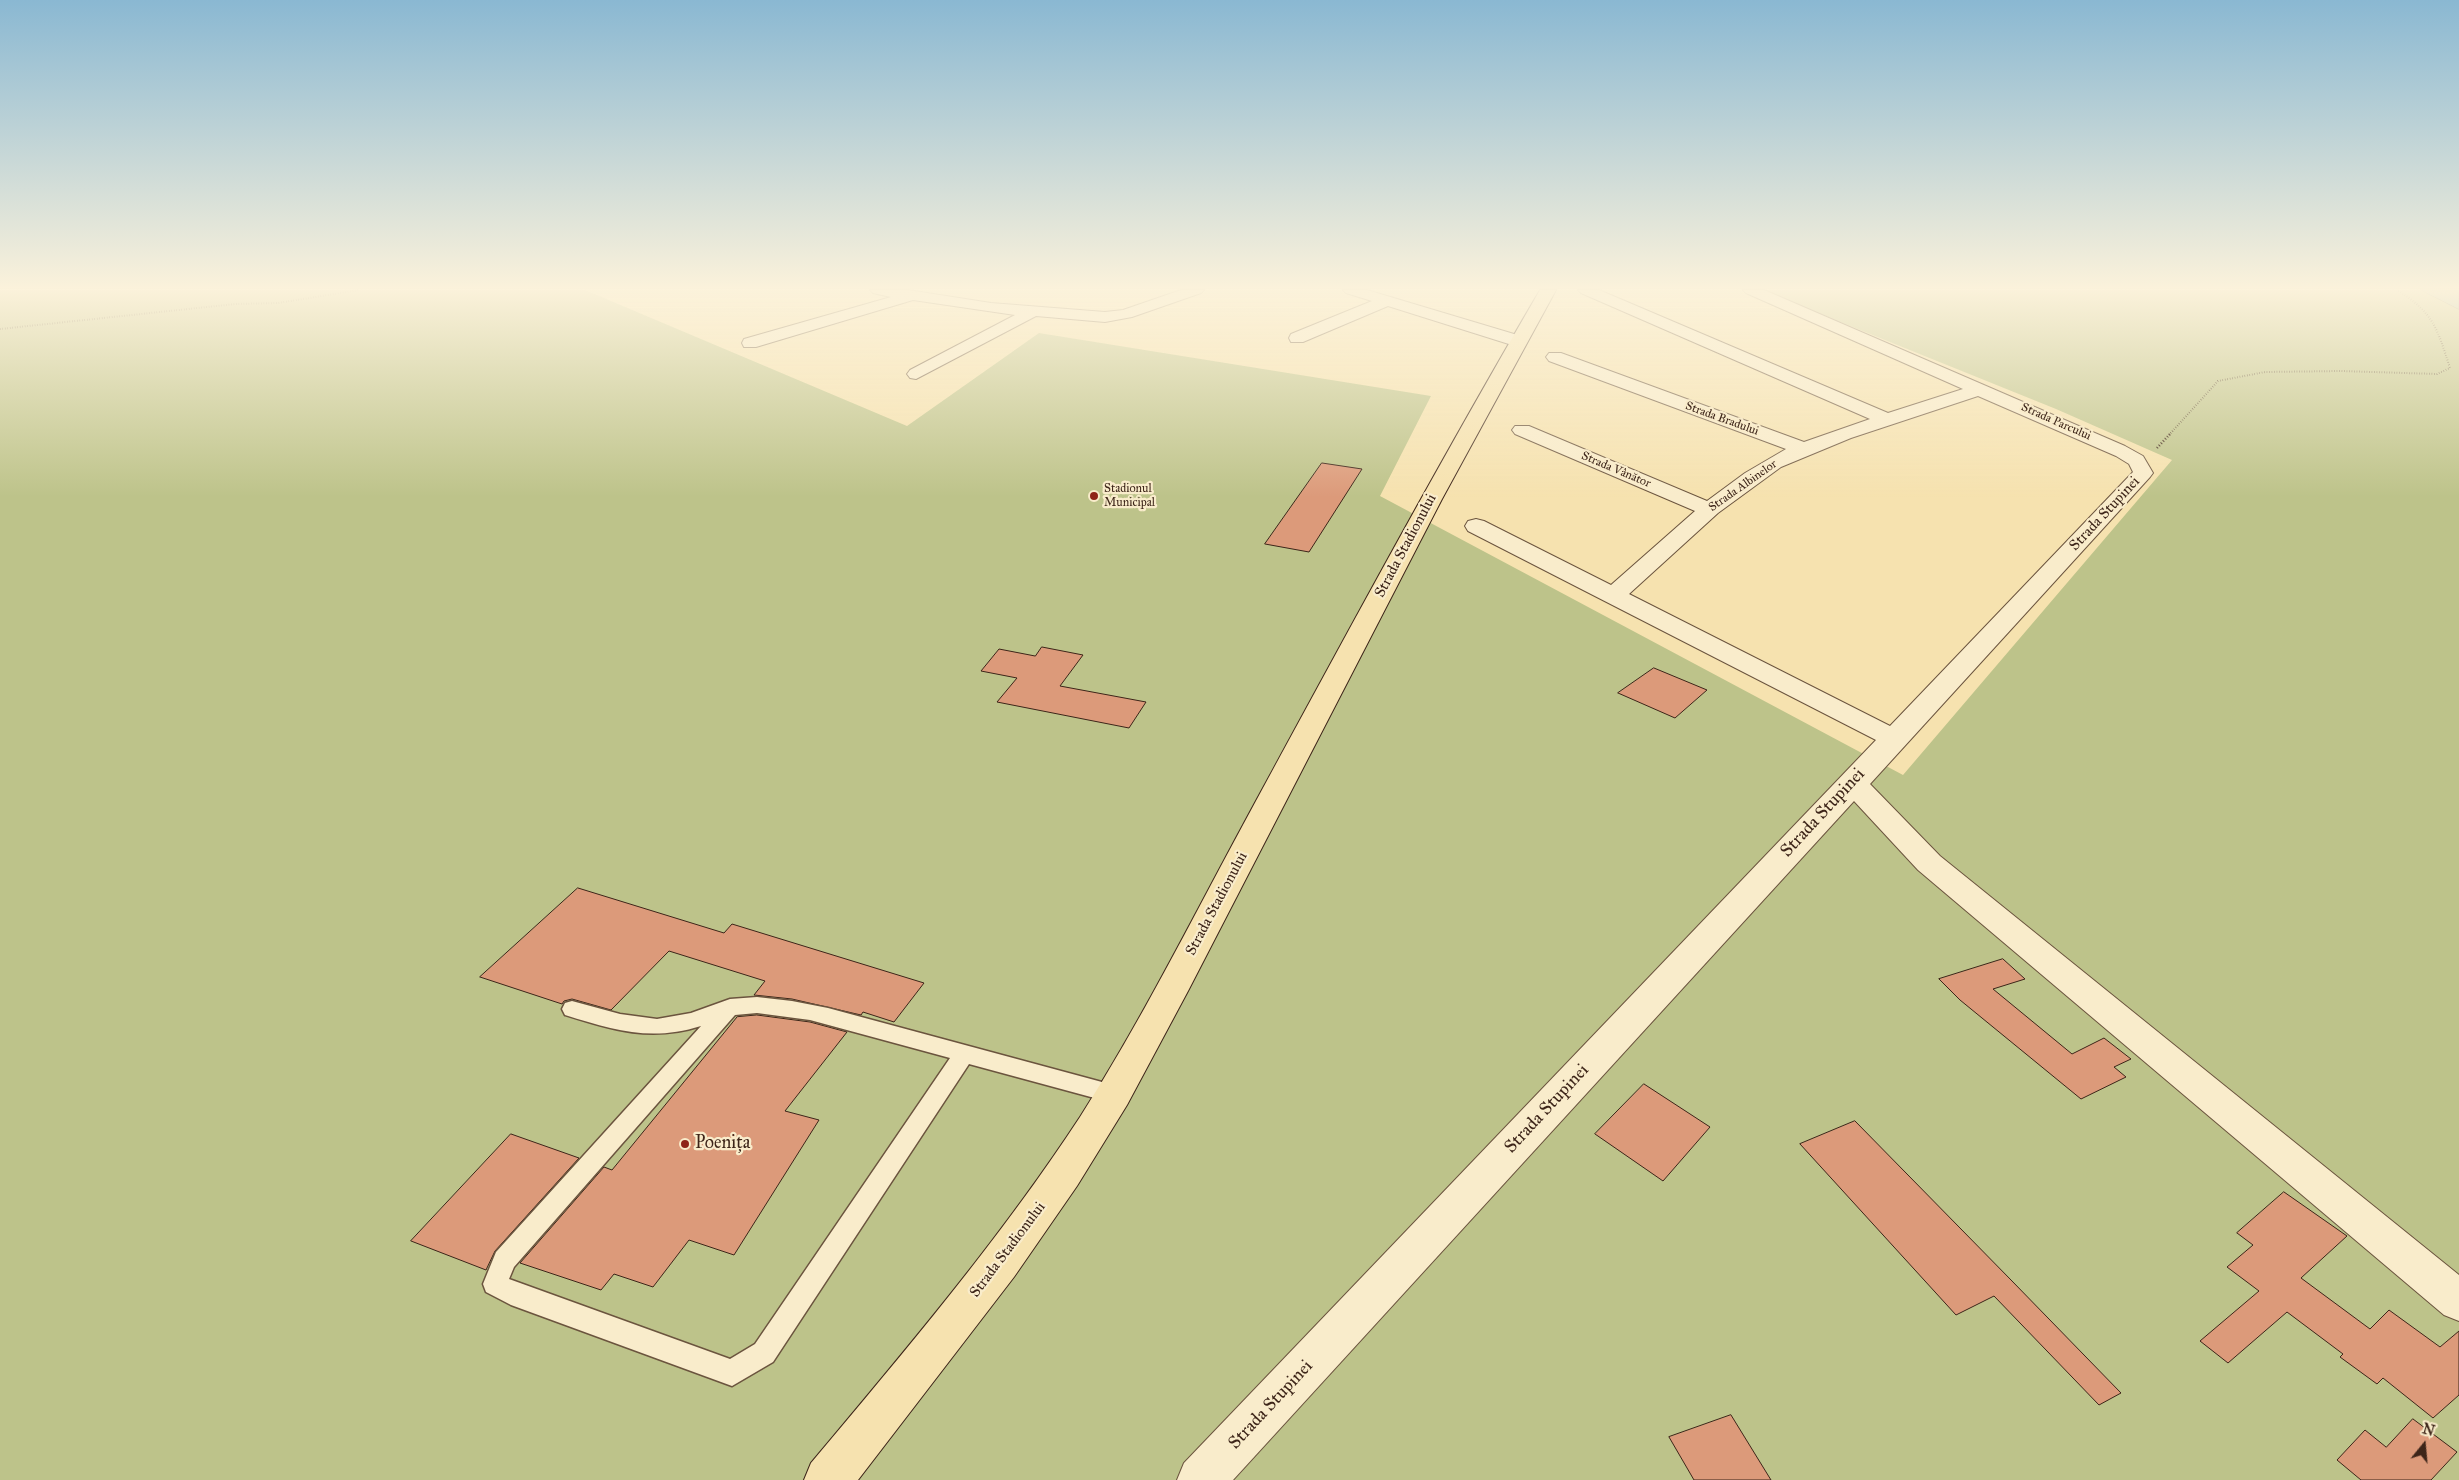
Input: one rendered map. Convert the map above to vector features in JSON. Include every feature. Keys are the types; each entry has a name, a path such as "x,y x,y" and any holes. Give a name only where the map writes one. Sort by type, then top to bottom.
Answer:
{"main road":[{"name":"Strada Stadionului","path":"828,1480 992,1274 1068,1167 1113,1094 1154,1021 1508,359"}],"street":[{"path":"916,374 944,359"},
{"name":"Strada Bradului","path":"1558,359 1804,449"},
{"path":"1747,359 1887,419"},
{"name":"Strada Parcului","path":"1911,359 2114,448 2138,462"},
{"name":"Strada Albinelor","path":"1614,595 1709,509 1755,475 1804,449 1887,419 1981,389"},
{"name":"Strada Vânător","path":"1522,430 1709,509"},
{"name":"Strada Stupinei","path":"1201,1480 1893,738 2140,478 2143,467 2138,462"},
{"path":"1476,526 1893,738"},
{"path":"1852,782 1929,863 2459,1301"}],"lane":[{"path":"572,1009 606,1020 649,1026 669,1026 730,1007 757,1005 788,1009 837,1020 1113,1094"},
{"path":"730,1007 505,1260 495,1284 511,1293 732,1374 764,1353 964,1054"}],"path":[{"path":"2138,462 2160,446 2218,382 2265,372 2340,371 2417,374 2446,372 2450,368 2447,359"}],"green space":[{"path":"0,359 749,359 907,426 1002,359 1201,359 1431,396 1380,496 1903,775 2172,460 2056,409 1932,359 2459,359 2459,1480 0,1480"}],"building":[{"path":"1322,463 1362,469 1309,552 1265,544"},
{"path":"1042,647 1083,655 1060,686 1146,702 1129,728 997,702 1017,678 981,671 999,649 1035,656"},
{"path":"1654,668 1707,690 1675,718 1618,693"},
{"path":"578,888 724,933 732,924 924,983 894,1022 863,1012 861,1015 792,999 754,995 765,981 669,951 611,1010 572,999 564,1001 562,1004 480,977"},
{"path":"2003,959 2025,979 1993,989 2072,1054 2104,1038 2131,1059 2114,1067 2126,1077 2081,1099 1960,1000 1939,979"},
{"path":"757,1015 810,1022 847,1032 785,1111 819,1120 734,1255 689,1240 653,1287 614,1274 601,1290 520,1263 604,1167 612,1170 737,1017"},
{"path":"1644,1084 1710,1127 1663,1181 1595,1134"},
{"path":"1855,1121 2121,1393 2099,1405 1994,1296 1956,1315 1800,1144"},
{"path":"511,1134 579,1158 495,1251 486,1270 411,1241"},
{"path":"2284,1192 2347,1236 2301,1278 2370,1329 2389,1310 2440,1347 2459,1331 2459,1395 2433,1418 2383,1378 2377,1384 2340,1357 2343,1354 2287,1312 2228,1363 2200,1341 2259,1291 2227,1267 2253,1245 2237,1233"},
{"path":"1731,1415 1771,1480 1694,1480 1669,1437"},
{"path":"2413,1419 2457,1452 2431,1480 2361,1480 2337,1460 2365,1430 2386,1447"}],"place":[{"name":"Stadionul Municipal","path":"1094,496"},
{"name":"Poenița","path":"685,1144"}]}
